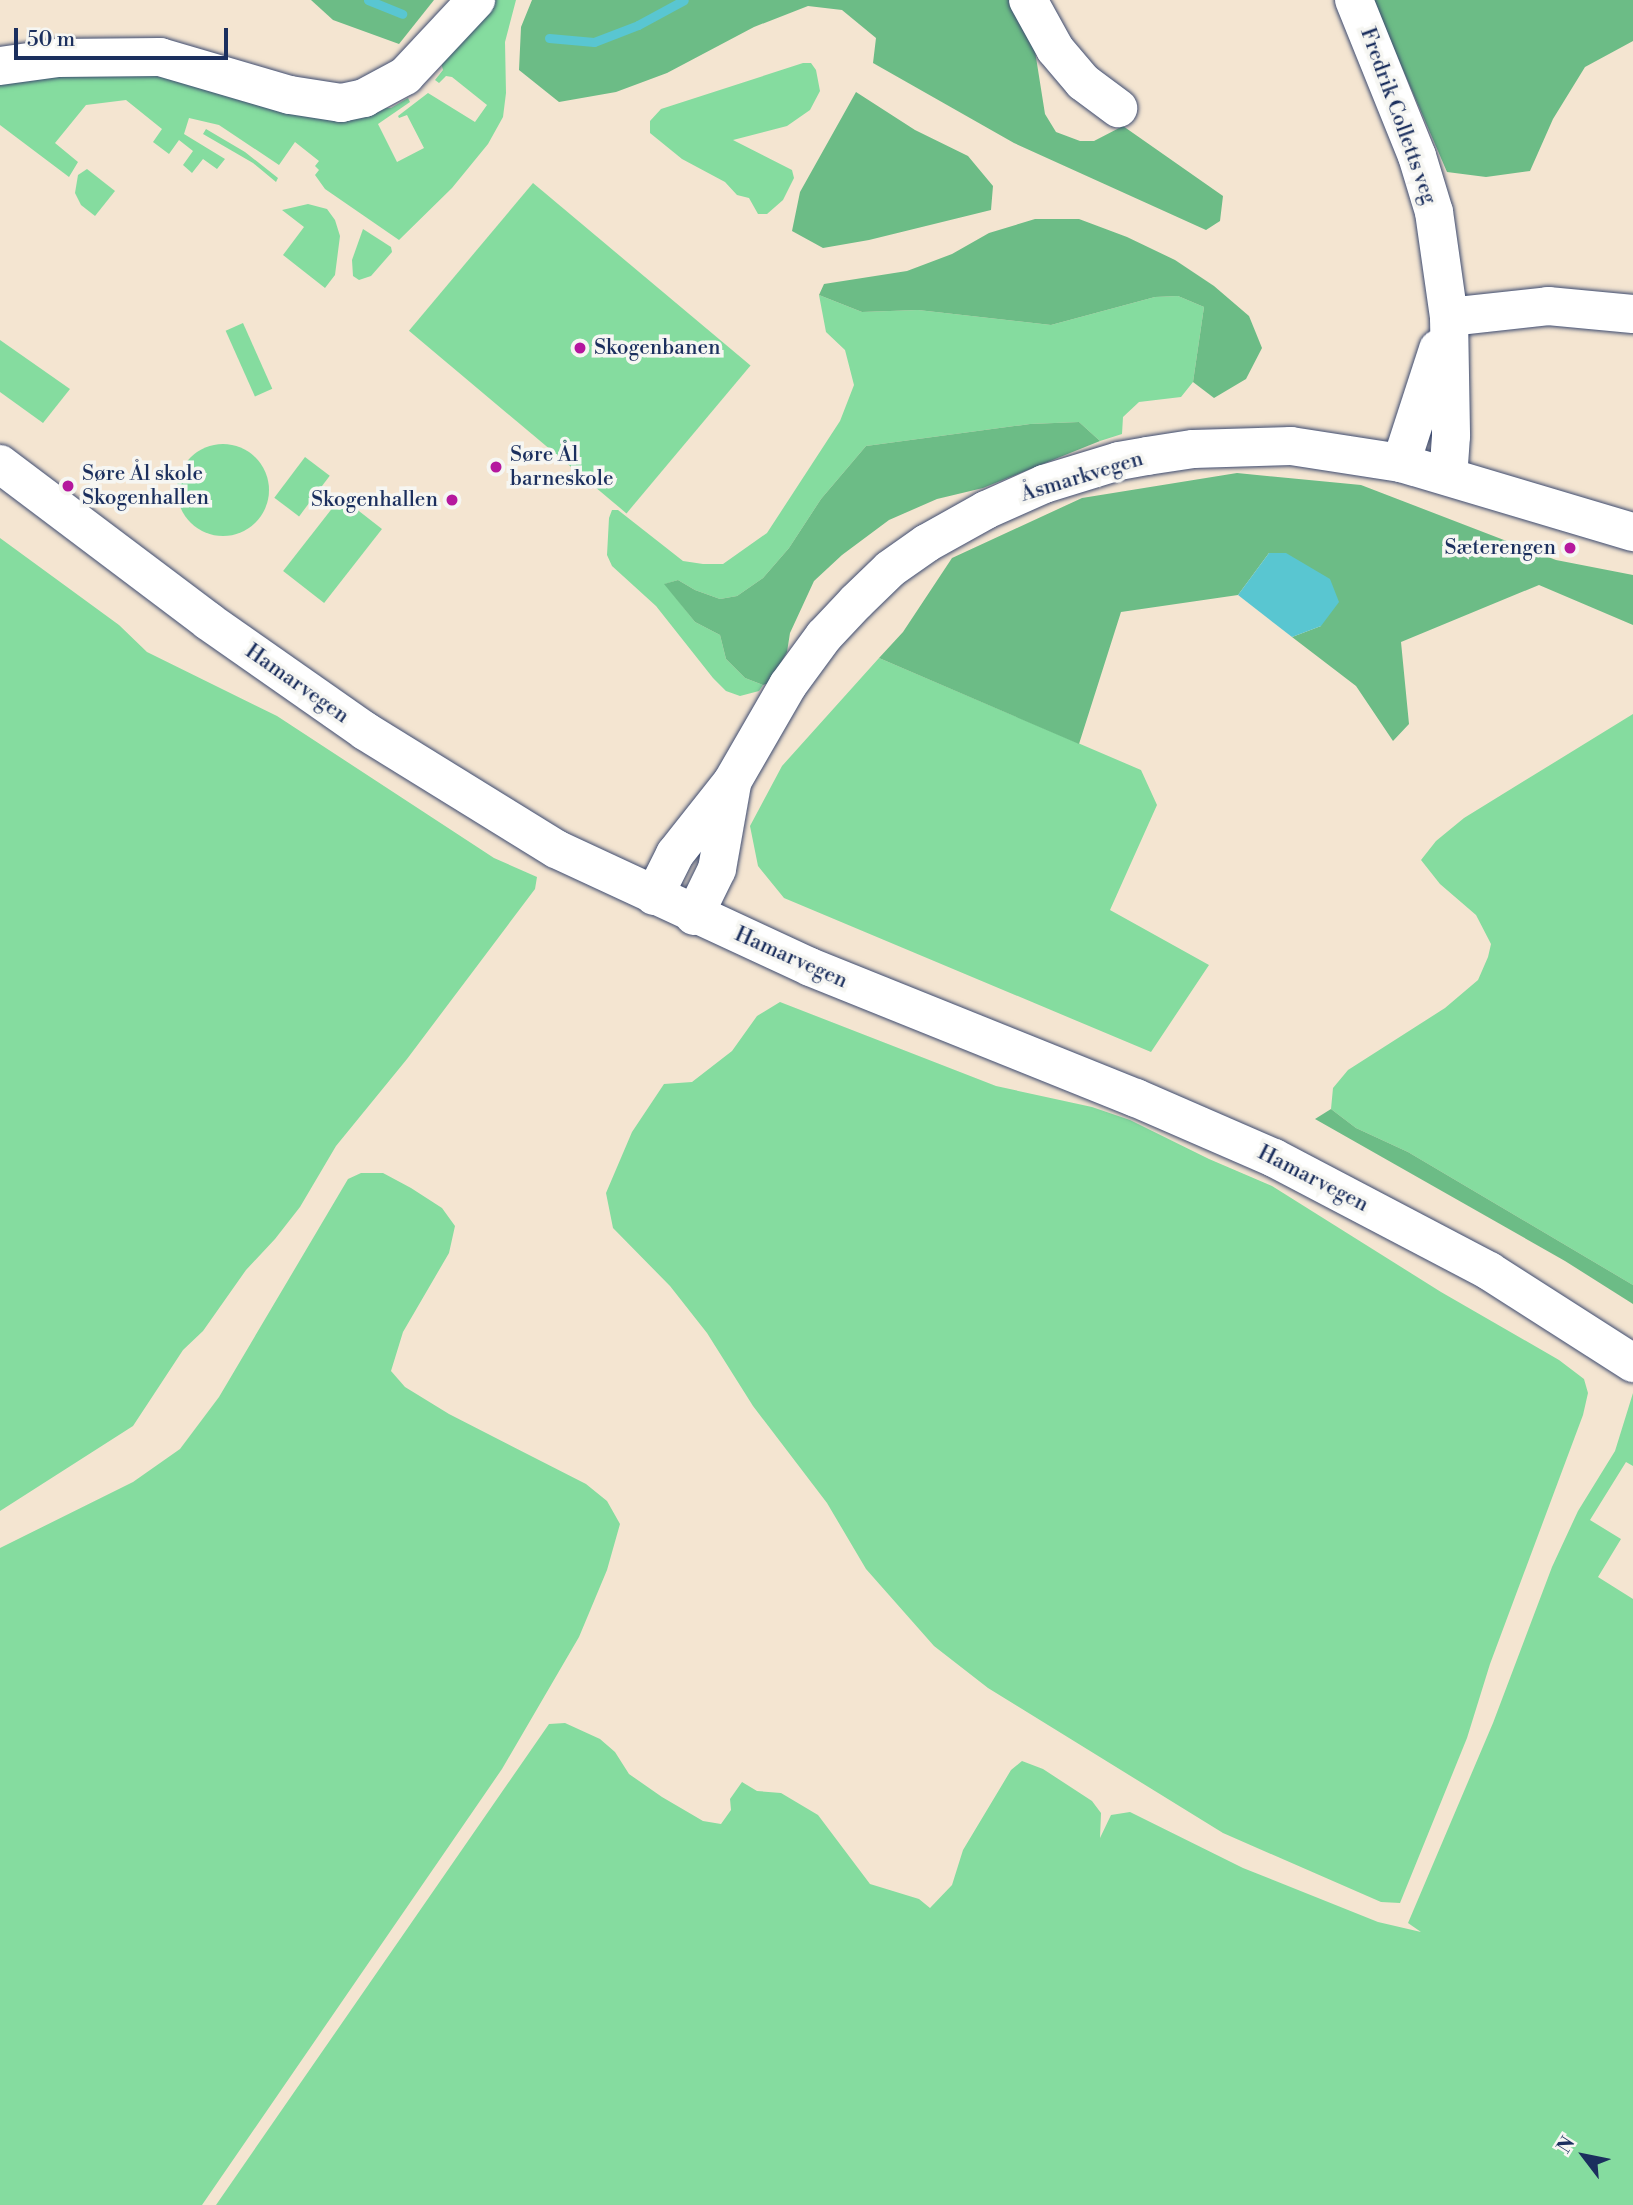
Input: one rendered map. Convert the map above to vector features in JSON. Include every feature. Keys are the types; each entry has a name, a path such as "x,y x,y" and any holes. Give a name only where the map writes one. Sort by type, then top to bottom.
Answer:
{"main road":[{"path":"0,66 58,58 160,57 290,95 341,103 364,98 405,76 476,0"},
{"path":"1028,0 1055,49 1076,74 1118,108"},
{"name":"Fredrik Colletts veg","path":"1354,0 1393,93 1431,201 1449,317 1451,436 1448,475"},
{"path":"1449,317 1548,306 1633,314"},
{"name":"Fredrik Colletts veg","path":"1401,463 1449,317"},
{"name":"Åsmarkvegen","path":"654,896 676,854 732,782 775,706 824,636 890,569 927,543 986,510 1044,484 1119,461 1192,449 1291,446 1401,463 1633,531"},
{"name":"Hamarvegen","path":"0,464 208,621 365,731 556,849 694,916 810,967 1136,1098 1274,1158 1489,1271 1633,1363"},
{"name":"Åsmarkvegen","path":"694,916 717,869 732,782"}],"green space":[{"path":"311,0 434,0 399,44 333,20"},
{"path":"490,0 516,0 505,42 506,93 503,117 488,144 452,188 399,240 325,189 315,175 319,170 315,166 319,161 295,142 279,165 219,125 189,118 184,134 225,159 217,169 203,159 192,173 183,165 193,151 179,140 169,154 153,142 162,129 126,100 86,105 55,143 78,162 69,177 0,125 0,80 93,67 378,108 391,108 408,98 410,102 378,124 397,162 424,148 407,115 398,116 428,93 475,122 487,105 452,77 446,76 439,83 435,80 443,70 440,59"},
{"path":"532,0 1012,0 1035,51 1045,114 1056,132 1080,141 1094,141 1123,126 1223,196 1220,221 1206,230 1014,143 873,63 876,38 842,10 808,6 754,27 667,73 616,92 559,102 519,70 521,27"},
{"path":"1373,0 1633,0 1633,41 1585,67 1553,119 1530,171 1486,177 1447,172"},
{"path":"803,63 811,63 816,70 820,91 810,110 787,126 733,140 792,170 794,178 783,200 767,214 758,214 749,198 737,195 725,182 682,159 650,133 650,121 661,109"},
{"path":"856,92 915,130 968,156 993,186 991,210 869,240 823,248 792,231 800,192"},
{"path":"206,129 245,152 278,178 276,182 253,163 203,134"},
{"path":"87,169 115,191 95,216 81,205 75,193 78,175"},
{"name":"Skogenbanen","path":"533,183 751,366 626,513 409,331"},
{"path":"308,204 327,209 335,220 340,236 335,275 325,288 283,255 304,227 282,210"},
{"path":"1035,219 1079,219 1127,237 1175,260 1214,286 1249,316 1262,348 1246,379 1214,398 1193,382 1204,307 1178,296 1155,297 1051,325 918,310 862,312 819,295 824,284 907,271 952,254 989,233"},
{"path":"363,229 391,247 392,252 371,276 359,280 353,276 352,260"},
{"path":"819,295 862,312 918,310 1051,325 1155,297 1178,296 1204,307 1193,382 1181,397 1139,402 1123,417 1122,434 1100,441 1079,422 1030,424 866,446 821,499 789,548 763,578 737,596 720,599 695,590 678,580 665,584 695,622 720,635 726,659 745,678 763,685 759,691 740,696 726,691 713,678 656,606 612,566 607,555 609,518 612,510 618,510 683,561 703,564 723,564 767,533 840,421 854,385 845,350 826,332"},
{"path":"243,323 272,389 255,397 226,331"},
{"path":"0,340 70,389 43,423 0,392"},
{"path":"1079,422 1100,441 983,488 937,499 889,520 842,555 814,581 790,633 787,652 769,683 763,685 745,678 726,659 720,635 695,622 664,584 678,580 695,590 720,599 737,596 763,578 789,548 821,499 866,446 1030,424"},
{"path":"223,444 241,447 256,457 266,472 269,490 266,508 256,523 241,533 223,536 205,533 190,523 180,508 177,490 180,472 190,457 205,447"},
{"path":"305,457 330,476 299,516 274,498"},
{"path":"1237,473 1361,485 1556,560 1633,575 1633,625 1539,585 1401,642 1409,724 1393,741 1356,686 1292,637 1321,626 1269,553 1238,595 1121,612 1079,744 879,658 903,632 952,558 1082,498"},
{"path":"341,497 382,529 324,603 283,571"},
{"path":"0,538 119,625 147,652 277,716 494,858 537,877 535,889 407,1059 336,1146 300,1207 246,1270 203,1331 183,1350 133,1426 0,1511"},
{"path":"879,658 1141,770 1157,805 1110,910 1209,965 1151,1052 784,898 758,866 750,826 782,766"},
{"path":"1633,714 1633,1285 1408,1152 1356,1128 1331,1109 1333,1088 1348,1070 1445,1008 1478,980 1488,957 1491,944 1476,915 1440,884 1421,860 1436,841 1464,818"},
{"path":"780,1002 996,1086 1092,1107 1130,1120 1272,1186 1441,1292 1559,1360 1584,1379 1588,1393 1583,1415 1490,1664 1467,1738 1400,1903 1381,1902 1223,1833 988,1688 934,1646 866,1569 827,1503 753,1406 707,1333 670,1286 613,1228 606,1193 632,1132 664,1084 692,1082 732,1051 757,1016"},
{"path":"1331,1109 1356,1128 1408,1152 1633,1285 1633,1304 1565,1261 1315,1119"},
{"path":"361,1173 383,1173 411,1188 442,1208 455,1226 449,1253 403,1332 391,1371 405,1387 449,1414 586,1484 607,1501 620,1524 607,1570 579,1637 502,1769 202,2205 0,2205 0,1548 133,1482 180,1449 219,1397 348,1179"},
{"path":"1633,1393 1633,1466 1626,1462 1590,1520 1621,1539 1598,1577 1633,1599 1633,2205 216,2205 549,1724 565,1723 600,1739 615,1752 629,1774 703,1821 721,1824 731,1810 730,1799 742,1782 757,1791 781,1793 818,1815 870,1884 919,1899 930,1908 952,1885 963,1850 1011,1770 1022,1761 1043,1769 1092,1801 1101,1813 1100,1838 1111,1815 1130,1812 1243,1868 1378,1922 1421,1932 1408,1923 1493,1723 1552,1567 1578,1511 1615,1451"}],"water":[{"path":"1269,553 1286,553 1330,579 1339,602 1321,626 1292,637 1238,595"}],"waterway":[{"path":"368,0 402,14"},
{"path":"549,38 594,42 638,25 684,0"}],"place":[{"name":"Skogenbanen","path":"580,348"},
{"name":"Søre Ål barneskole","path":"496,467"},
{"name":"Søre Ål skole Skogenhallen","path":"68,486"},
{"name":"Skogenhallen","path":"452,500"},
{"name":"Sæterengen","path":"1570,548"}]}
